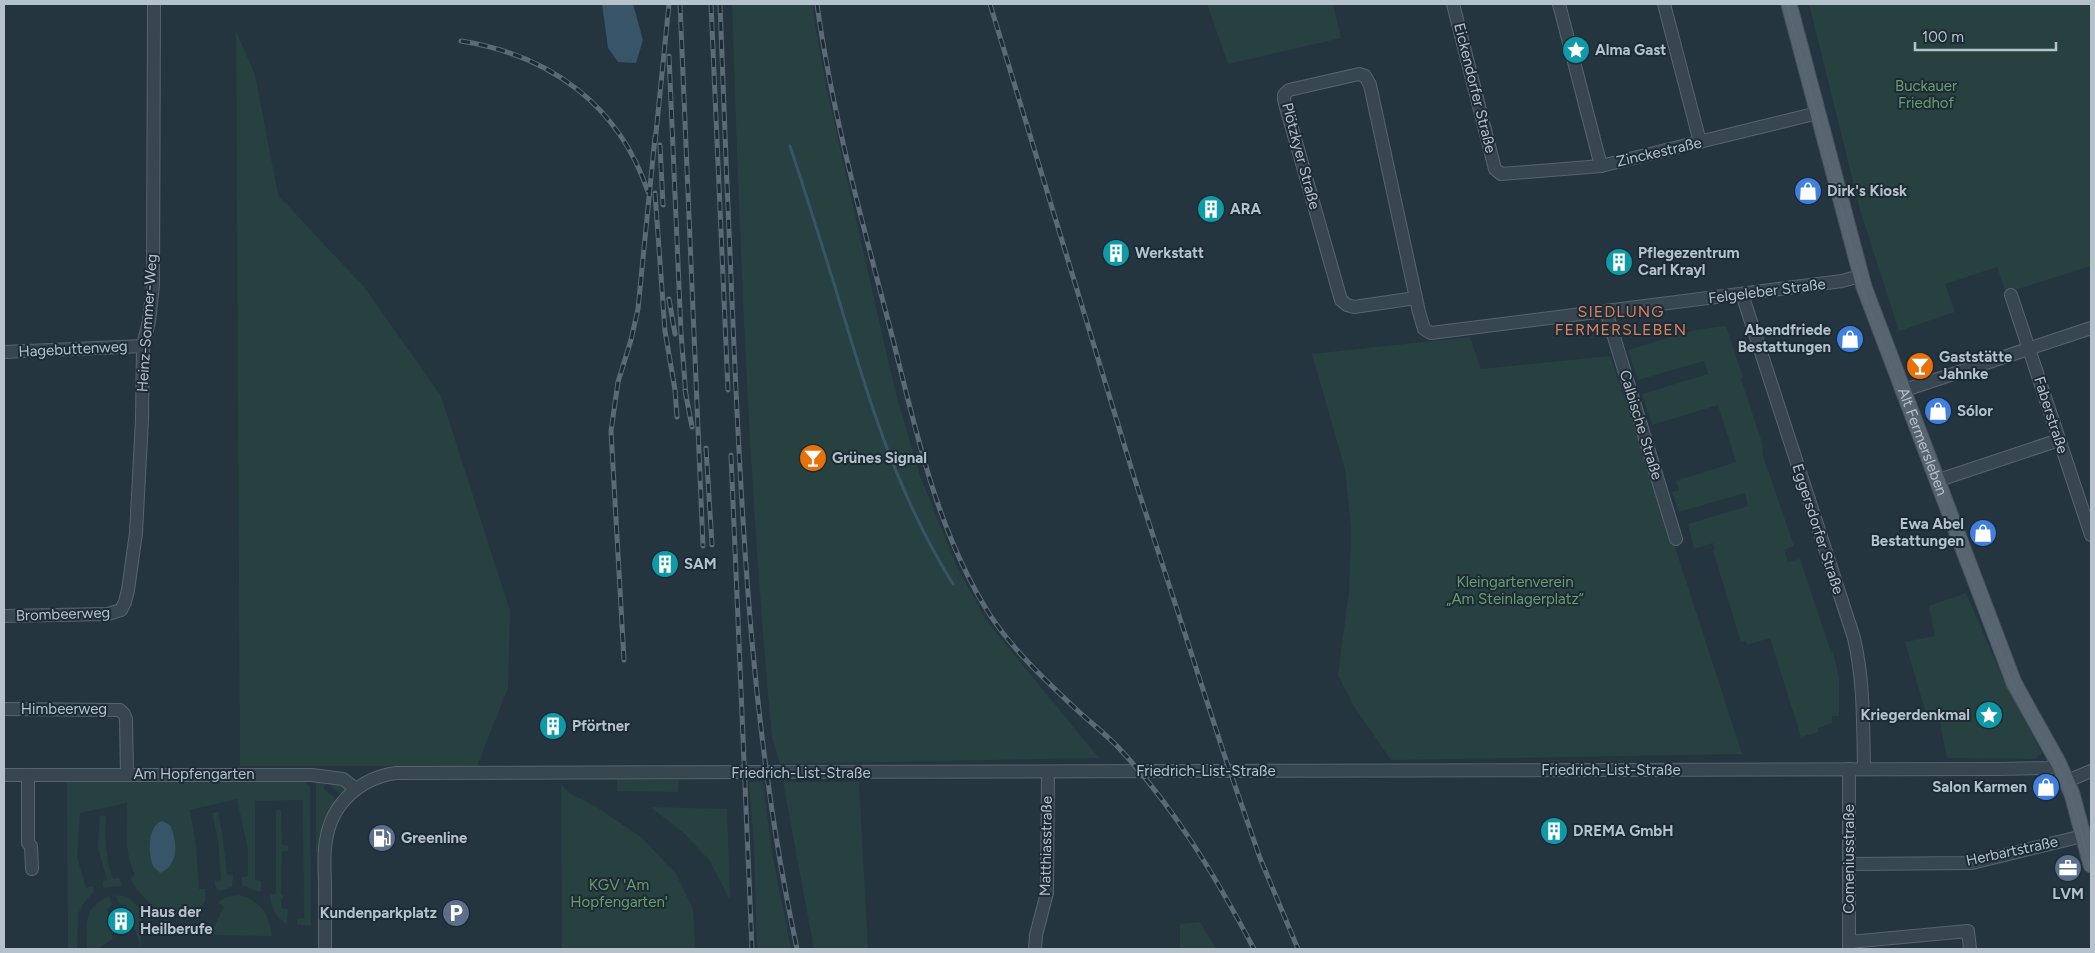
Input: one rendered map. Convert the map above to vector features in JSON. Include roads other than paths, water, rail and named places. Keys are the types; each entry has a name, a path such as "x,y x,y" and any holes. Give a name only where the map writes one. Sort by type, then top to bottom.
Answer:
{"main road":[{"name":"Alt Fermersleben","path":"1789,4 1860,276 1936,481 2014,682 2067,781 2088,835 2091,865"}],"street":[{"name":"Heinz-Sommer-Weg","path":"121,610 126,602 136,528 142,419 143,346 149,321 153,285 154,4"},
{"name":"Eickendorfer Straße","path":"1454,4 1495,169 1498,172"},
{"path":"1559,4 1601,166"},
{"path":"1664,4 1700,142"},
{"name":"Plötzkyer Straße","path":"1416,298 1354,307 1347,306 1341,300 1284,100 1284,95 1288,90 1359,74 1365,76 1370,85 1416,298 1419,312"},
{"name":"Zinckestraße","path":"1498,172 1501,174 1601,166 1818,113"},
{"name":"Felgeleber Straße","path":"1419,312 1424,329 1431,333 1842,281 1860,276"},
{"name":"Eggersdorfer Straße","path":"1742,294 1854,638 1860,662 1863,694 1864,769"},
{"name":"Faberstraße","path":"2011,296 2059,440 2089,520 2091,535"},
{"name":"Calbische Straße","path":"1606,311 1676,539"},
{"path":"1902,391 2091,328"},
{"name":"Hagebuttenweg","path":"4,352 143,346"},
{"path":"1936,481 2059,440"},
{"name":"Brombeerweg","path":"4,616 100,614 121,610"},
{"name":"Himbeerweg","path":"4,709 118,710 123,713 126,719 127,774"},
{"name":"Friedrich-List-Straße","path":"325,949 325,846 336,812 345,799 356,789 379,776 403,772 2034,769 2048,768 2059,764"},
{"name":"Comeniusstraße","path":"1849,769 1849,945"},
{"name":"Matthiasstraße","path":"1035,949 1036,935 1047,892 1048,772"},
{"path":"2067,781 2091,772"},
{"name":"Am Hopfengarten","path":"4,774 312,775 343,779 356,789"},
{"path":"28,774 28,843 31,846 32,868"},
{"name":"Herbartstraße","path":"1849,864 1972,863 2088,835"},
{"path":"1849,945 1968,931 1970,949"}],"water":[{"path":"602,4 633,4 643,40 636,63 618,62 608,48"},
{"path":"162,821 170,825 174,838 175,852 171,864 160,873 153,866 150,854 150,840 154,828"}],"waterway":[{"path":"790,146 884,441 915,514 953,584"}],"tram line":[{"path":"1787,4 1862,288 1933,481 2012,683 2064,779 2077,815 2091,873"}],"railway":[{"path":"655,143 669,4"},
{"path":"680,4 703,546"},
{"path":"711,4 728,390"},
{"path":"720,4 738,423 753,650 770,799 797,949"},
{"path":"817,4 839,126 859,207 918,439 941,512 955,548 971,582 990,615 1009,641 1030,665 1116,745 1137,768 1175,817 1209,869 1254,949"},
{"path":"990,4 1134,477 1224,754 1260,858 1298,949"},
{"path":"461,41 493,48 524,58 552,72 577,89 600,110 619,134 635,161 648,192"},
{"path":"669,56 681,333 686,396"},
{"path":"624,660 611,431 618,382 638,309 655,137"},
{"path":"660,145 663,205"},
{"path":"655,193 665,331 675,390 677,417"},
{"path":"669,299 675,334"},
{"path":"685,390 692,427"},
{"path":"706,448 712,545"},
{"path":"731,455 752,949"}],"place":[{"name":"Alma Gast","path":"1576,50"},
{"name":"Dirk's Kiosk","path":"1808,191"},
{"name":"ARA","path":"1211,209"},
{"name":"Werkstatt","path":"1116,253"},
{"name":"Pflegezentrum Carl Krayl","path":"1619,262"},
{"name":"Abendfriede Bestattungen","path":"1850,339"},
{"name":"Gaststätte Jahnke","path":"1920,366"},
{"name":"Sólor","path":"1938,411"},
{"name":"Grünes Signal","path":"813,458"},
{"name":"Ewa Abel Bestattungen","path":"1983,533"},
{"name":"SAM","path":"665,564"},
{"name":"Kriegerdenkmal","path":"1989,715"},
{"name":"Pförtner","path":"553,726"},
{"name":"Salon Karmen","path":"2046,787"},
{"name":"DREMA GmbH","path":"1554,831"},
{"name":"Greenline","path":"382,838"},
{"name":"LVM","path":"2068,868"},
{"name":"Kundenparkplatz","path":"456,913"},
{"name":"Haus der Heilberufe","path":"121,921"}],"district":[{"name":"SIEDLUNG FERMERSLEBEN","path":"1621,320"}],"park label":[{"name":"Buckauer Friedhof","path":"1926,94"},
{"name":"Kleingartenverein „Am Steinlagerplatz“","path":"1515,590"},
{"name":"KGV 'Am Hopfengarten'","path":"619,894"}]}
